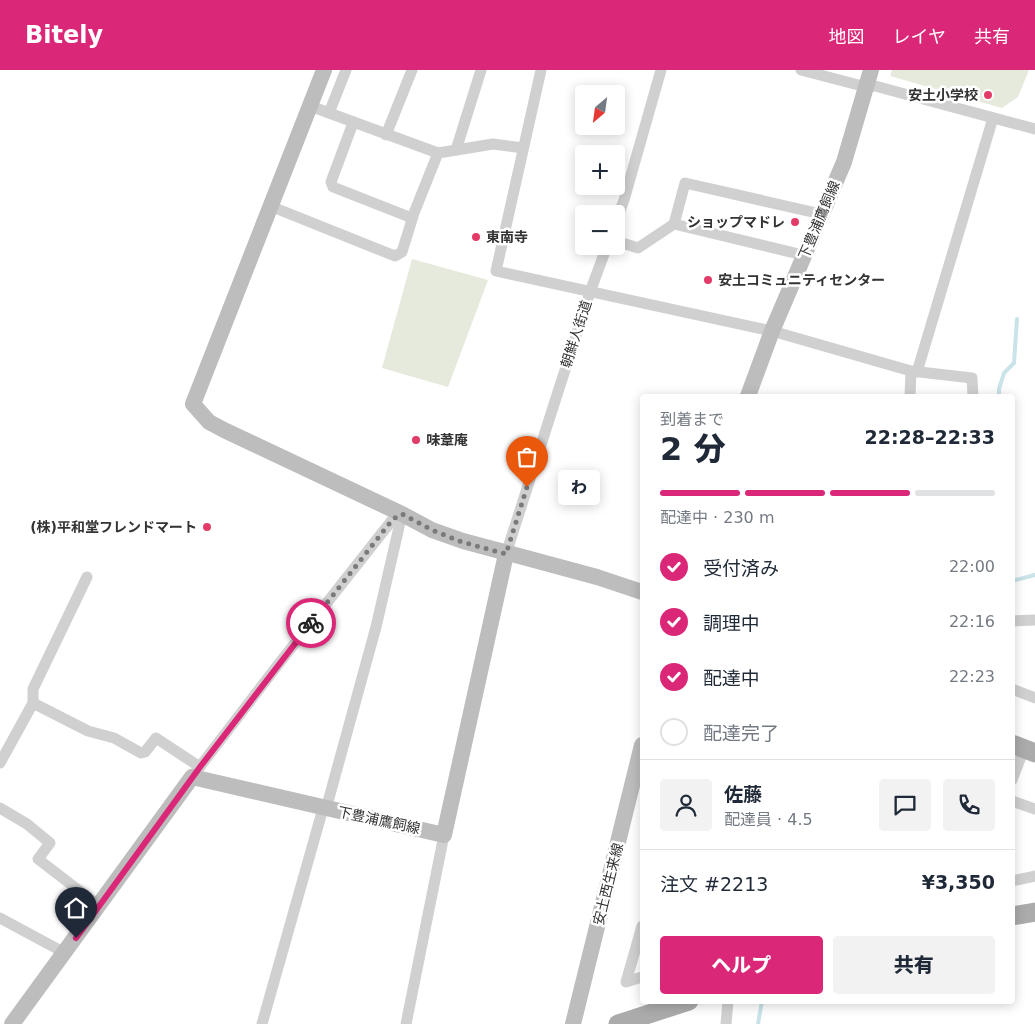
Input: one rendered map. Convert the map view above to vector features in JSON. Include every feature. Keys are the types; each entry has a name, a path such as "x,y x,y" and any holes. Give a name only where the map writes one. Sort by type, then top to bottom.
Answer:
{"main road":[{"path":"324,70 193,404 209,422 224,430 432,530 462,542 597,577 640,591"},
{"name":"下豊浦鷹飼線","path":"749,394 772,331 844,162 871,70"},
{"path":"444,835 506,554"},
{"name":"安土西生来線","path":"573,1024 640,753"},
{"path":"12,1024 196,772"},
{"name":"下豊浦鷹飼線","path":"196,772 326,809 444,835"},
{"path":"1015,915 1035,912"},
{"path":"618,1024 680,1004"}],"street":[{"path":"329,113 346,70"},
{"path":"386,135 412,70"},
{"path":"456,150 481,70"},
{"path":"540,70 496,271 590,292 604,255"},
{"path":"622,205 662,70"},
{"path":"801,70 866,87 875,86 1035,129"},
{"path":"310,106 438,153 493,144 523,148"},
{"path":"910,394 914,372 993,118"},
{"path":"352,123 331,182 333,187 412,218"},
{"path":"270,206 395,256 402,252 412,218 438,153"},
{"path":"625,244 638,248 674,224 685,183 821,214"},
{"path":"674,224 804,255"},
{"name":"朝鮮人街道","path":"506,554 590,292 772,331 914,372 972,378 973,394"},
{"path":"32,703 88,731 114,738 141,753 145,752 156,738 196,772 393,519 402,514"},
{"path":"262,1024 322,812 326,809 376,627 402,514"},
{"path":"0,763 32,703 33,689 87,577"},
{"path":"1015,621 1035,620"},
{"path":"1015,690 1035,698"},
{"path":"1015,772 1024,749"},
{"path":"1015,802 1035,809"},
{"path":"0,808 27,824 50,843 38,859 99,906"},
{"path":"406,1024 444,835"},
{"path":"1015,879 1035,876"},
{"path":"0,918 65,953"},
{"path":"640,933 626,982 640,978"},
{"path":"726,1024 728,1004"}],"shaded area":[{"name":"安土小学校","path":"892,70 1029,70 1018,97 1002,108 890,76"},
{"path":"412,259 488,280 448,387 382,368"}],"waterway":[{"path":"999,394 1004,373 1014,363 1017,319"},
{"path":"1015,580 1035,575"},
{"path":"758,1024 761,1004"}],"way so far":[{"path":"311,623 393,519 402,514 432,530 462,542 506,554 527,487"}],"place":[{"name":"安土小学校","path":"988,95"},
{"name":"ショップマドレ","path":"795,222"},
{"name":"東南寺","path":"476,237"},
{"name":"安土コミュニティセンター","path":"708,280"},
{"name":"味葦庵","path":"416,440"},
{"name":"わ","path":"527,487"},
{"name":"(株)平和堂フレンドマート","path":"207,527"}],"route":[{"path":"76,938 200,767 311,623"}]}
